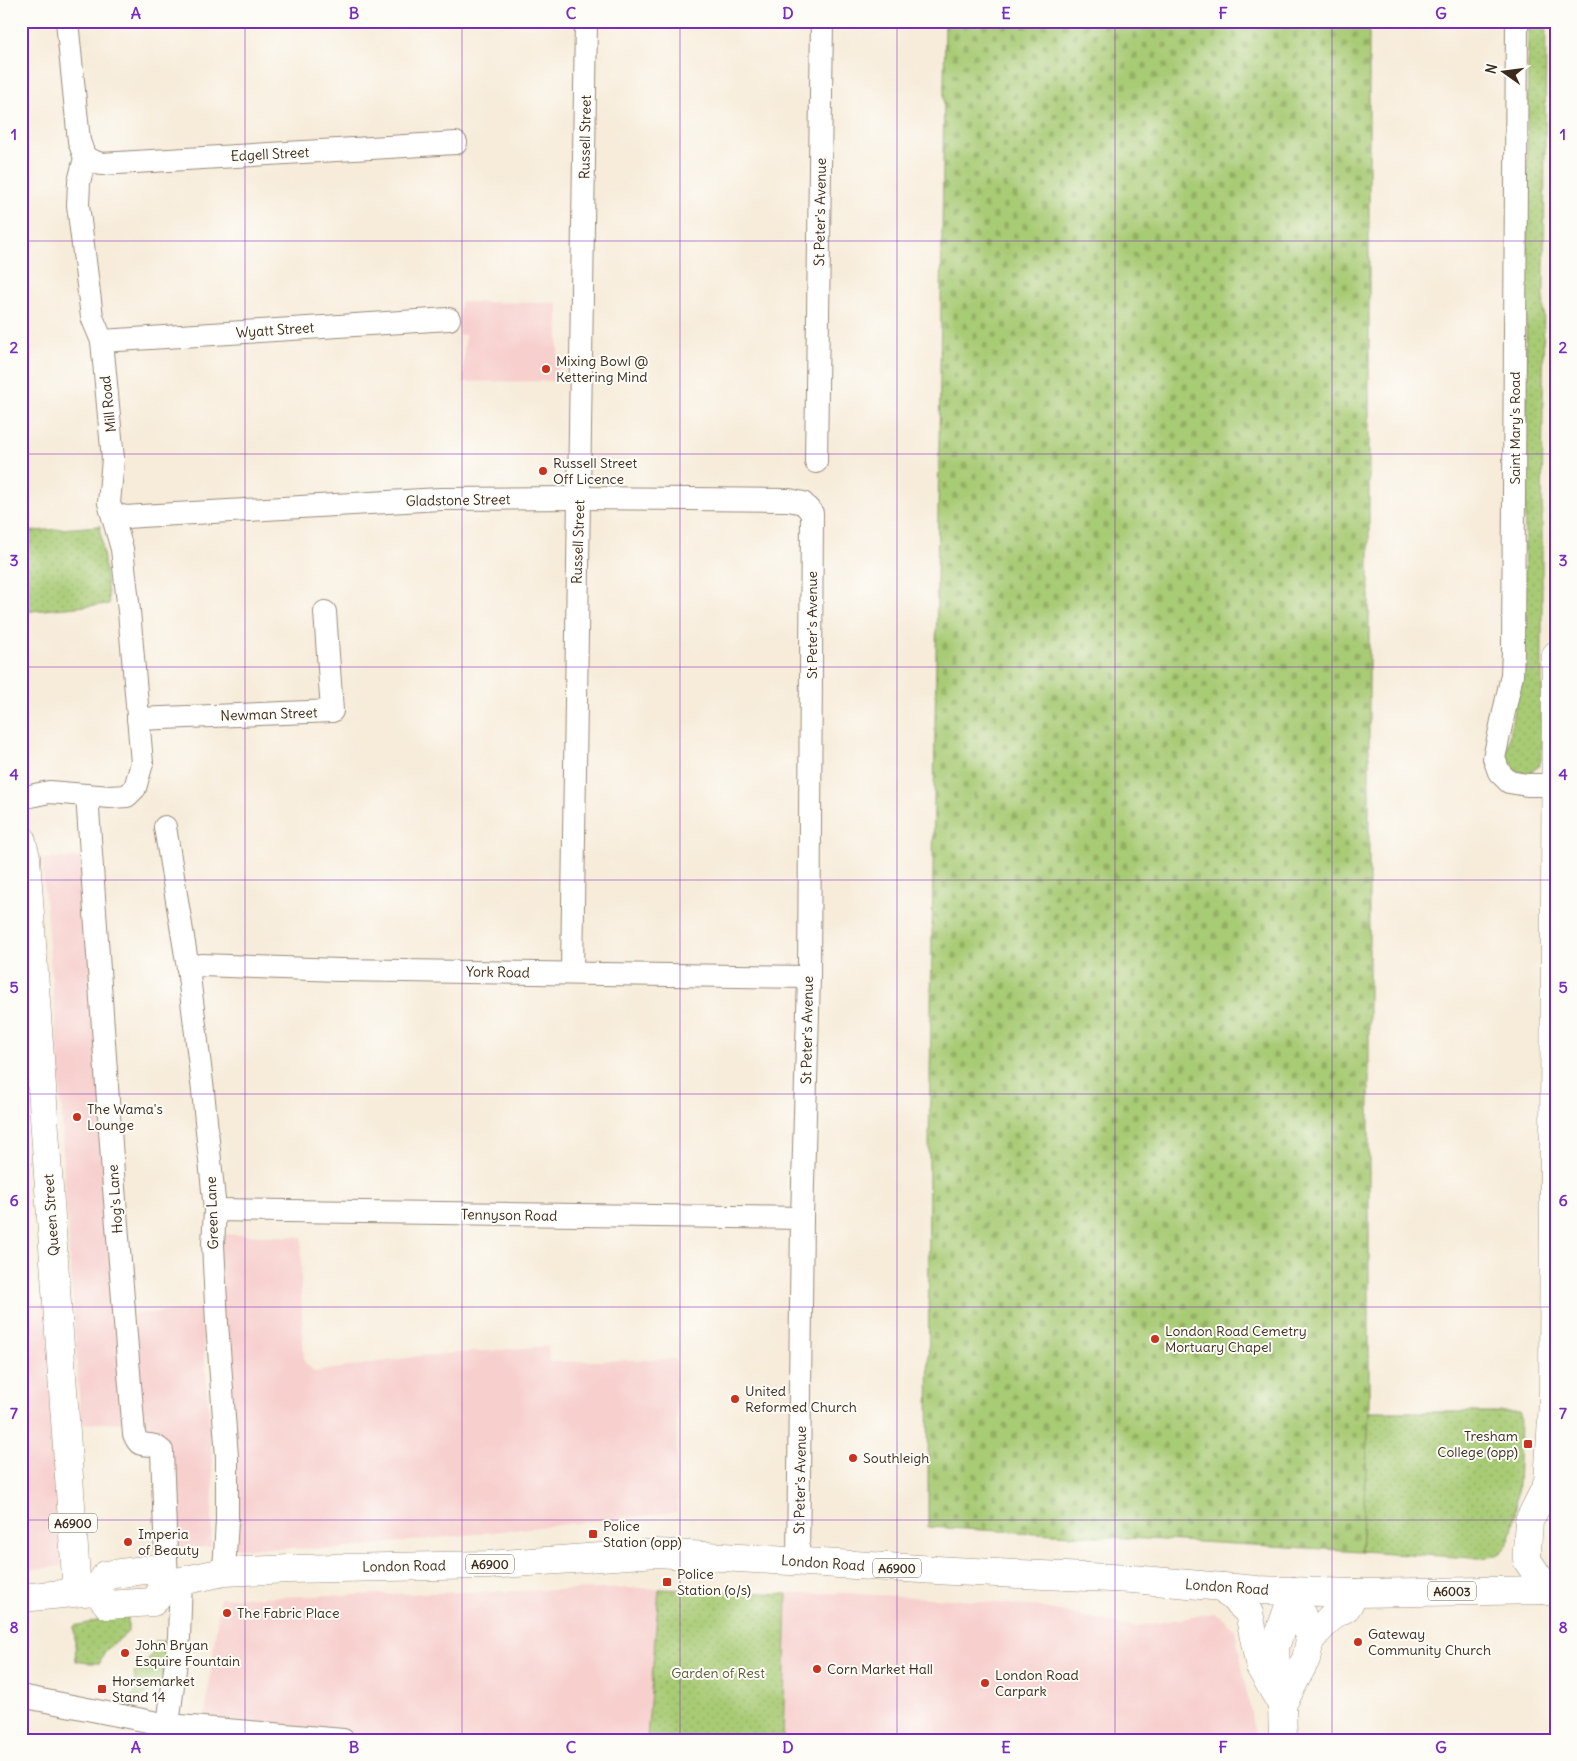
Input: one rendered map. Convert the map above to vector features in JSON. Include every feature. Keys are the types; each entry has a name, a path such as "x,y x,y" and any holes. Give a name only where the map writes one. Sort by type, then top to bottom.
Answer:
{"main road":[{"path":"1553,1585 1527,1560 1527,1550 1530,1521 1552,1488 1556,655"},
{"name":"Queen Street","path":"21,838 26,856 87,1591"},
{"name":"London Road","path":"174,1582 224,1572 488,1565 657,1553 953,1571 1132,1579 1294,1591 1356,1593 1553,1585"},
{"path":"21,1598 87,1591 108,1605 153,1602 174,1582"},
{"path":"1222,1587 1249,1613 1260,1667 1277,1697"},
{"path":"1277,1697 1306,1659 1310,1640 1294,1591"},
{"path":"1282,1740 1277,1697 1275,1647 1294,1591"},
{"path":"1310,1640 1333,1615 1346,1608 1356,1593"}],"street":[{"path":"67,21 78,141 85,158"},
{"name":"Russell Street","path":"572,973 575,651 580,498 586,21"},
{"name":"St Peter's Avenue","path":"816,462 822,21"},
{"name":"Saint Mary's Road","path":"1517,21 1513,651 1512,676 1494,758 1499,772 1509,782 1527,785 1555,785"},
{"name":"Edgell Street","path":"85,158 101,164 456,142"},
{"name":"Mill Road","path":"85,158 79,182 78,204 92,317 102,341 114,466 109,503 122,549 142,763 134,788 127,796 87,795"},
{"name":"Wyatt Street","path":"102,341 449,319"},
{"name":"Gladstone Street","path":"113,514 134,516 440,499 789,500 803,503"},
{"name":"St Peter's Avenue","path":"798,1562 802,1218 809,977 812,565 812,513 803,503"},
{"name":"Newman Street","path":"138,719 332,711 325,612"},
{"path":"21,798 49,792 87,795"},
{"name":"Hog's Lane","path":"87,795 134,1434 137,1442 141,1445 154,1446 162,1451 174,1582"},
{"name":"Green Lane","path":"165,827 188,968 215,1210 213,1244 227,1457 227,1520 224,1572"},
{"name":"York Road","path":"188,968 202,965 339,970 809,977"},
{"name":"Tennyson Road","path":"215,1210 802,1218"},
{"path":"168,1725 179,1637 174,1582"},
{"path":"21,1696 168,1725 264,1737 343,1740"}],"shaded area":[{"path":"460,302 558,303 558,381 463,382 465,335 459,335"},
{"path":"86,857 127,1422 81,1424 63,1160 61,1094 42,859"},
{"path":"217,1234 302,1237 301,1293 304,1361 314,1372 420,1356 548,1346 550,1362 676,1359 677,1512 337,1549 237,1548 235,1546"},
{"path":"46,1303 63,1559 60,1566 21,1571 21,1305"},
{"path":"201,1309 213,1483 211,1547 173,1548 170,1448 140,1433 133,1314"},
{"path":"659,1589 647,1740 429,1740 429,1737 335,1733 205,1717 220,1598"},
{"name":"London Road Carpark","path":"842,1593 952,1599 1040,1607 1133,1627 1214,1613 1224,1618 1235,1630 1256,1740 783,1740 787,1594"}],"green space":[{"path":"945,21 1369,21 1369,1412 1361,1551 928,1527 929,1151"},
{"path":"1528,21 1546,21 1542,756 1539,766 1528,774 1514,770 1505,760 1524,653"},
{"path":"100,526 109,604 21,612 21,532"},
{"path":"1369,1412 1520,1412 1518,1484 1514,1524 1510,1539 1501,1552 1494,1556 1476,1558 1361,1551"},
{"name":"Garden of Rest","path":"659,1589 787,1594 783,1740 647,1740"},
{"path":"128,1614 128,1632 105,1651 100,1663 76,1661 74,1626"},
{"path":"155,1641 167,1641 166,1663 162,1680 151,1692 130,1700 136,1690 134,1672 149,1660 155,1646"}],"place":[{"name":"Mixing Bowl @ Kettering Mind","path":"546,369"},
{"name":"Russell Street Off Licence","path":"543,471"},
{"name":"The Wama's Lounge","path":"77,1117"},
{"name":"London Road Cemetry Mortuary Chapel","path":"1155,1339"},
{"name":"United Reformed Church","path":"735,1399"},
{"name":"Tresham College (opp)","path":"1528,1444"},
{"name":"Southleigh","path":"853,1458"},
{"name":"Police Station (opp)","path":"593,1534"},
{"name":"Imperia of Beauty","path":"128,1542"},
{"name":"Police Station (o/s)","path":"667,1582"},
{"name":"The Fabric Place","path":"227,1613"},
{"name":"Gateway Community Church","path":"1358,1642"},
{"name":"John Bryan Esquire Fountain","path":"125,1653"},
{"name":"Corn Market Hall","path":"817,1669"},
{"name":"London Road Carpark","path":"985,1683"},
{"name":"Horsemarket Stand 14","path":"102,1689"}]}
